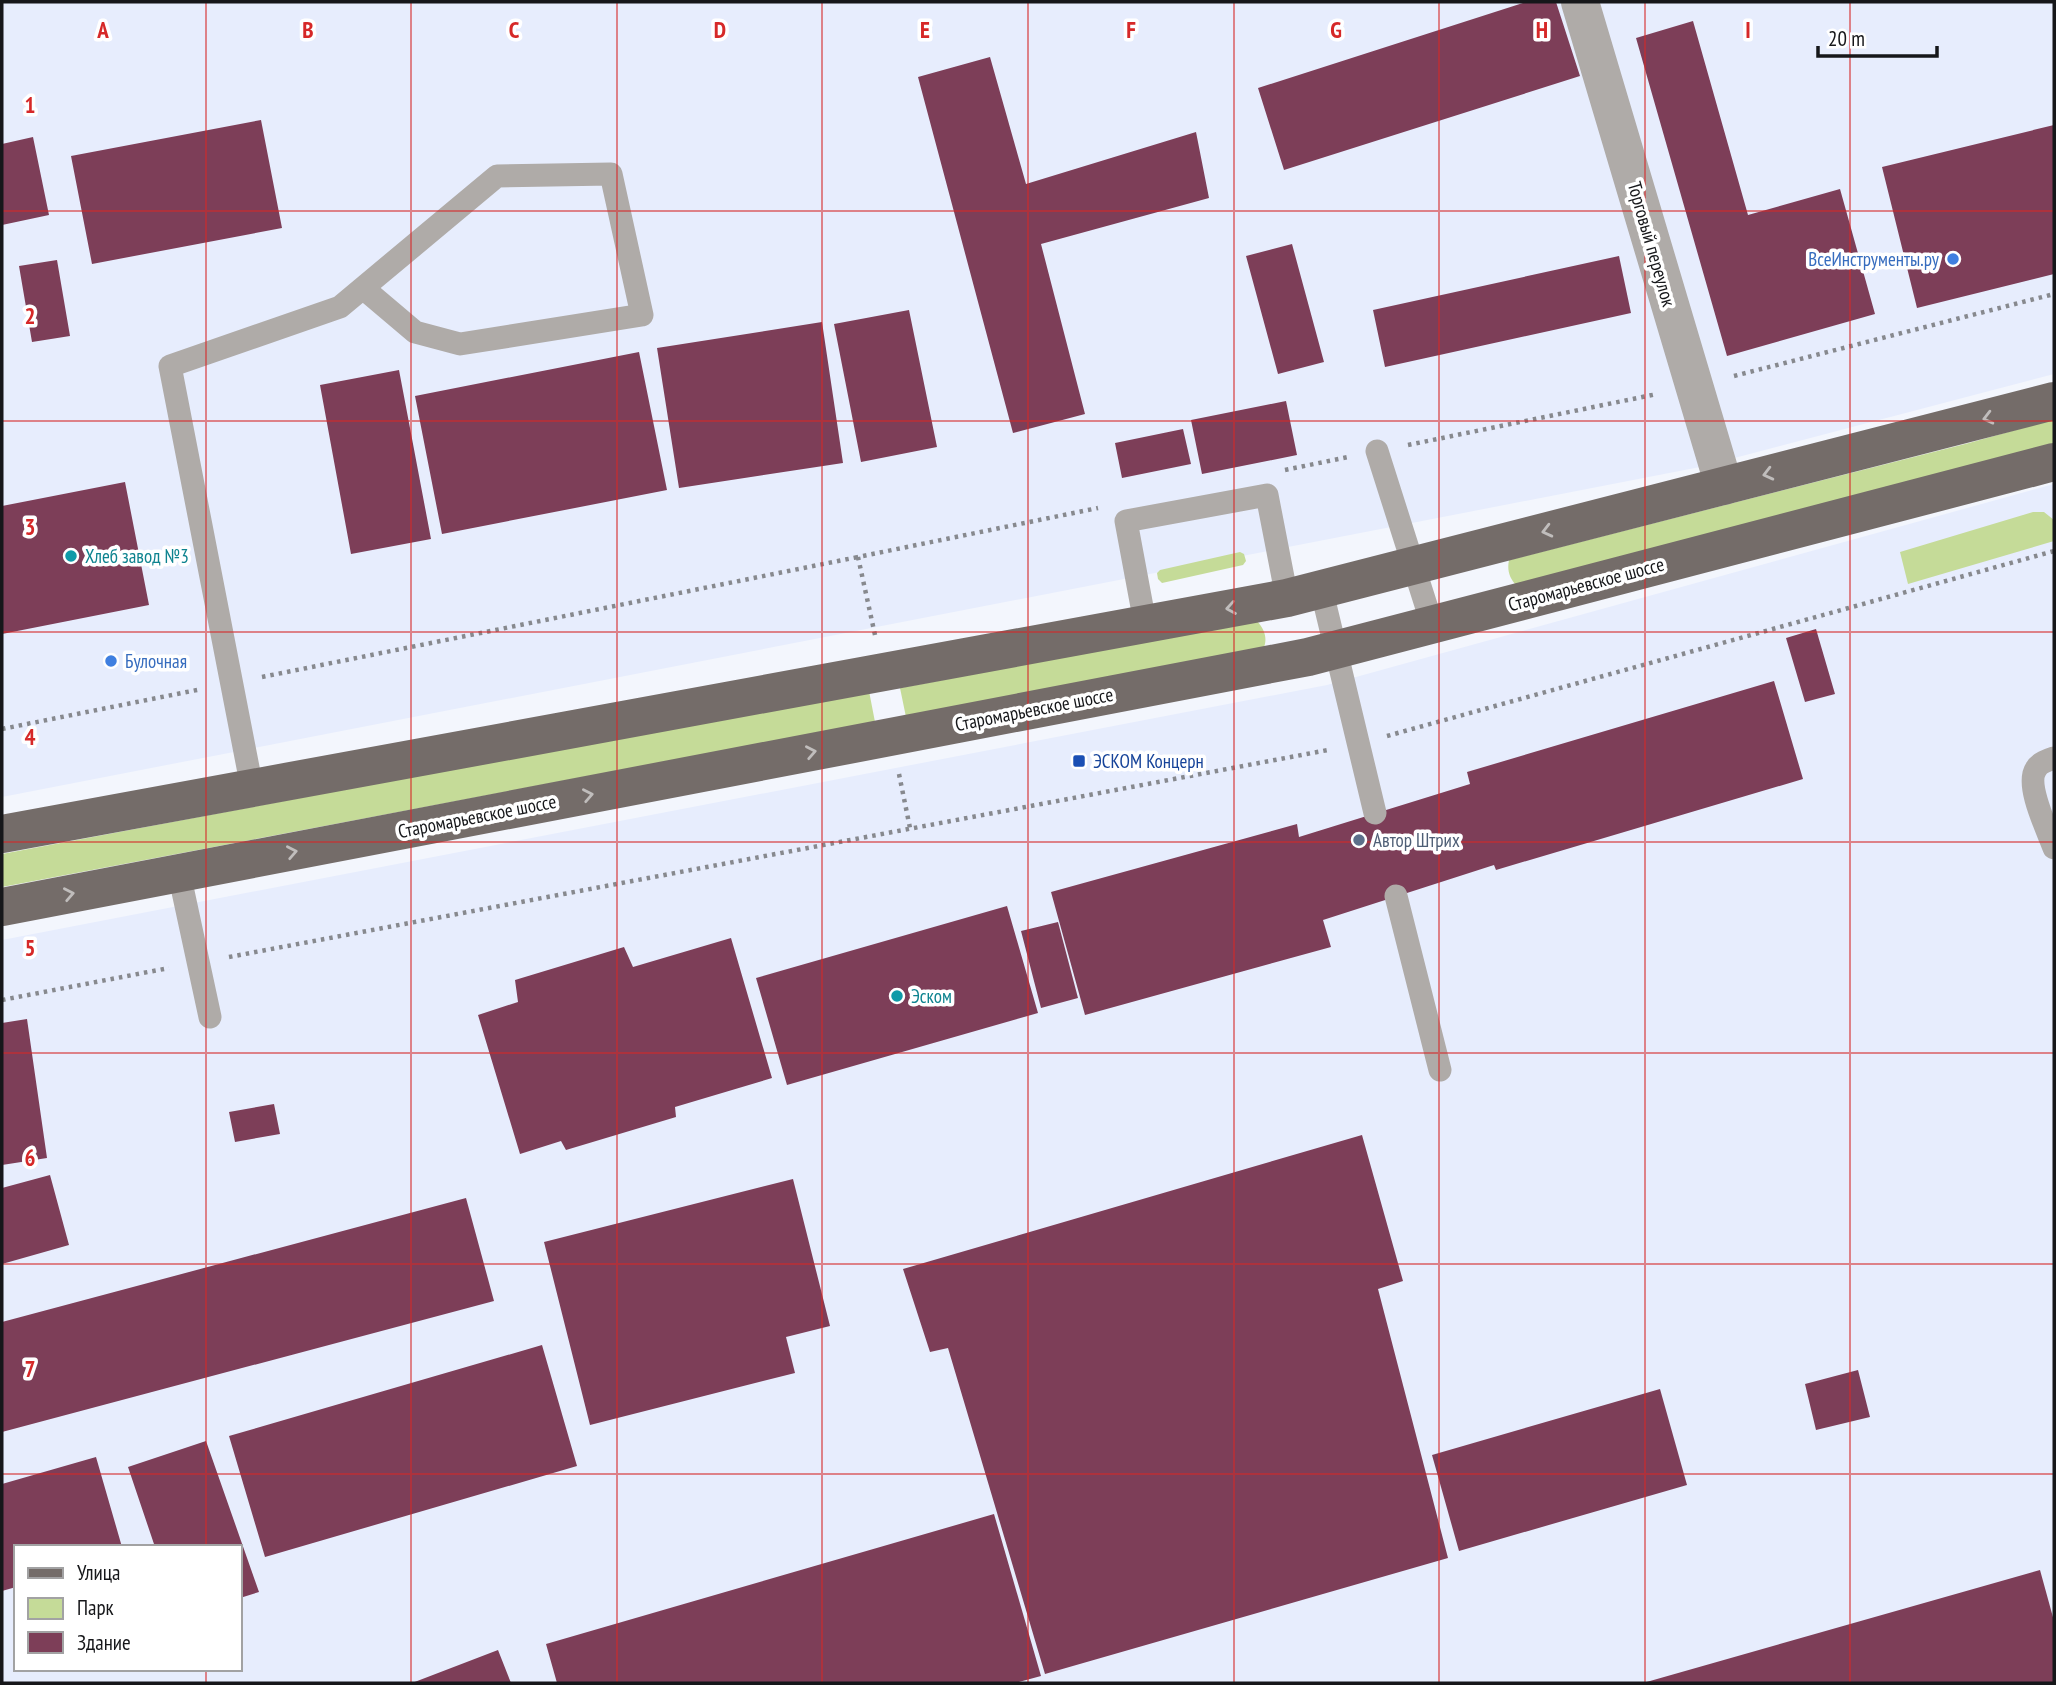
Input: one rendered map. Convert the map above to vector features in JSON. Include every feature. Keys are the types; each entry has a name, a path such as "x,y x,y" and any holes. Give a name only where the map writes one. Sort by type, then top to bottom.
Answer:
{"main road":[{"path":"2,834 1304,593 2054,401"},
{"name":"Старомарьевское шоссе","path":"2,907 1336,650 2054,462"}],"street":[{"name":"Торговый переулок","path":"1580,2 1724,486"}],"lane":[{"path":"252,788 170,366 340,307 497,176 611,174 642,315 460,344 415,332 363,288"},
{"path":"1377,451 1432,624"},
{"path":"1145,623 1126,521 1267,495 1304,593 1336,650 1375,813"},
{"path":"2054,758 2035,770 2032,786 2054,848"},
{"path":"179,873 210,1017"},
{"path":"1396,896 1440,1070"}],"path":[{"path":"2,1000 1358,744 2054,551"},
{"path":"2,729 858,557"}],"shaded area":[{"path":"2,2 2054,2 2054,374 1700,467 2,797"},
{"path":"2054,484 2054,1683 2,1683 2,940 1327,685"}],"green space":[{"path":"2054,419 2054,446 1517,586 1509,574 1509,560"},
{"path":"2033,512 2044,512 2054,520 2054,541 1908,584 1900,552"},
{"path":"1240,552 1244,554 1246,561 1243,565 1162,583 1158,579 1157,573 1160,570"},
{"path":"1257,621 1265,635 1263,650 906,717 900,688"},
{"path":"869,691 875,722 2,887 2,854"}],"building":[{"path":"1526,2 1556,2 1580,76 1284,170 1258,88"},
{"path":"1693,21 1748,215 1840,189 1875,314 1727,356 1636,38"},
{"path":"990,57 1026,184 1196,132 1209,198 1041,244 1085,414 1013,433 918,77"},
{"path":"261,120 282,228 92,264 71,156"},
{"path":"2054,125 2054,274 1917,308 1882,167"},
{"path":"33,137 49,215 2,225 2,144"},
{"path":"1292,244 1324,362 1278,374 1246,256"},
{"path":"1619,256 1631,313 1385,367 1373,310"},
{"path":"57,260 70,336 32,342 19,266"},
{"path":"909,310 937,447 861,462 834,324"},
{"path":"822,322 843,463 679,488 657,348"},
{"path":"639,352 667,490 442,534 415,396"},
{"path":"399,370 431,539 351,554 320,385"},
{"path":"1286,401 1297,455 1202,474 1191,420"},
{"path":"1183,429 1191,464 1122,478 1115,443"},
{"name":"Хлеб завод №3","path":"125,482 149,605 2,634 2,506"},
{"path":"1816,629 1835,694 1805,702 1786,638"},
{"path":"1774,681 1803,779 1496,870 1494,865 1323,920 1331,947 1085,1015 1051,892 1297,824 1299,837 1470,784 1467,772"},
{"name":"Эском","path":"1007,906 1038,1013 787,1085 756,978"},
{"path":"1058,922 1078,998 1041,1008 1021,931"},
{"path":"731,938 772,1078 675,1107 676,1117 566,1150 561,1141 520,1154 478,1015 518,1002 515,980 624,947 633,967"},
{"path":"27,1019 47,1158 2,1165 2,1023"},
{"path":"274,1104 280,1134 235,1142 229,1112"},
{"path":"1362,1135 1403,1281 1378,1289 1448,1558 1045,1674 948,1348 930,1352 903,1269"},
{"path":"50,1175 69,1245 2,1264 2,1188"},
{"path":"793,1179 830,1326 786,1337 795,1373 590,1425 544,1242"},
{"path":"466,1198 494,1301 2,1432 2,1322"},
{"path":"542,1345 577,1466 265,1557 229,1436"},
{"path":"1858,1370 1870,1417 1816,1430 1805,1384"},
{"path":"1660,1389 1687,1485 1459,1551 1432,1455"},
{"path":"206,1441 259,1592 242,1597 242,1545 154,1545 128,1467"},
{"path":"96,1457 121,1545 14,1545 14,1588 2,1591 2,1484"},
{"path":"994,1514 1041,1676 1015,1683 557,1683 546,1644"},
{"path":"2040,1570 2054,1621 2054,1683 1643,1683"},
{"path":"498,1650 511,1683 412,1683"}],"place":[{"name":"ВсеИнструменты.ру","path":"1953,259"},
{"name":"Хлеб завод №3","path":"71,556"},
{"name":"Булочная","path":"111,661"},
{"name":"ЭСКОМ Концерн","path":"1079,761"},
{"name":"Автор Штрих","path":"1359,840"},
{"name":"Эском","path":"897,996"}]}
